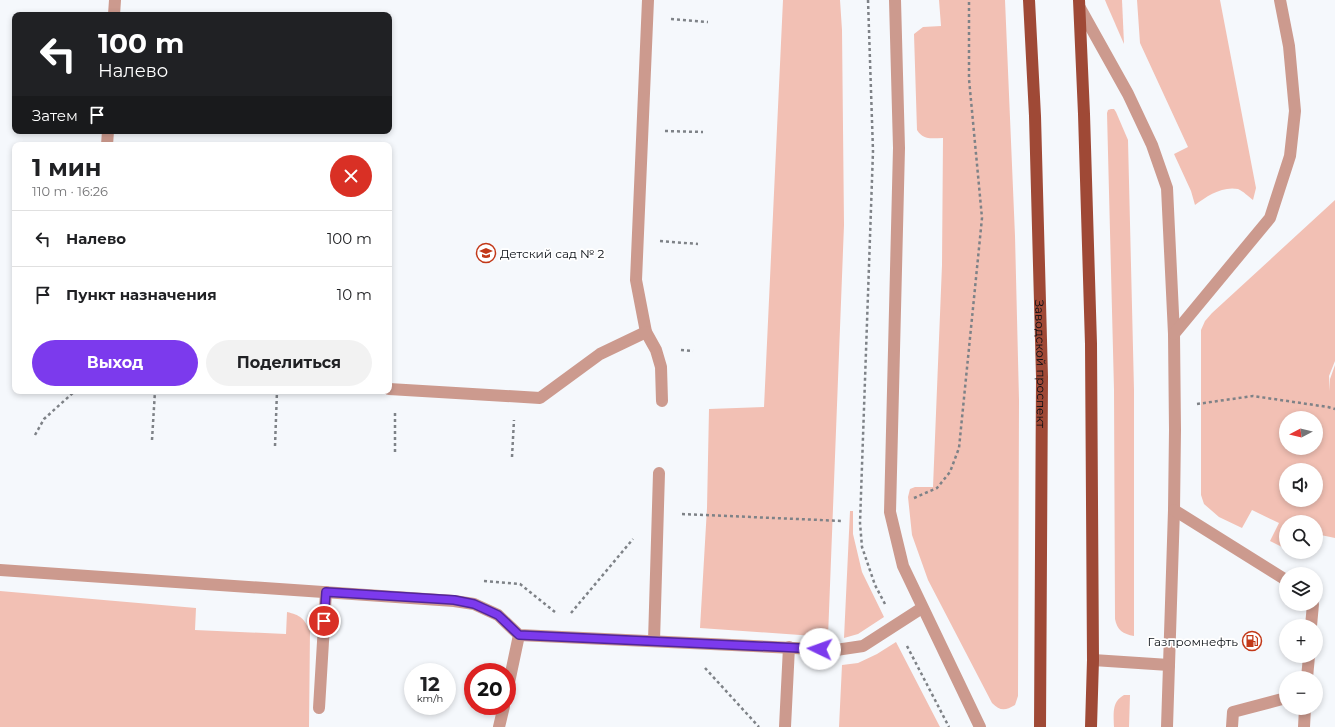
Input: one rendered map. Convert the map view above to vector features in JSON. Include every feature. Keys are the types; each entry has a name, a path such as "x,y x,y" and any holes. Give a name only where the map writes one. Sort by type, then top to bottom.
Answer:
{"main road":[{"name":"Заводской проспект","path":"1029,0 1035,116 1042,377 1040,727"},
{"path":"1079,4 1091,344 1091,727"}],"street":[{"path":"114,12 115,0"},
{"path":"648,0 636,280 646,332 656,350 661,367 662,401"},
{"path":"895,0 899,148 890,512 903,566 980,727"},
{"path":"1174,334 1270,218 1290,156 1295,111 1289,46 1280,0"},
{"path":"1079,4 1128,94 1152,145 1166,188 1174,334 1175,406 1174,510 1167,727"},
{"path":"392,390 540,398 600,354 646,332"},
{"path":"654,641 659,514 659,473"},
{"path":"1174,510 1279,576"},
{"path":"0,570 454,600 474,604 498,615 519,635 836,650 863,646 922,608"},
{"path":"319,708 326,592"},
{"path":"513,663 519,635"},
{"path":"784,727 788,647"},
{"path":"1092,660 1169,665"},
{"path":"1232,727 1233,712 1279,700"},
{"path":"499,727 502,715"},
{"path":"1304,727 1305,715"}],"path":[{"path":"890,501 913,498 937,488 950,472 959,448 982,218 969,79 969,0"},
{"path":"648,18 708,22"},
{"path":"642,130 703,132"},
{"path":"637,240 698,244"},
{"path":"392,390 395,452"},
{"path":"35,435 44,419 72,394"},
{"path":"152,440 155,394"},
{"path":"275,446 277,394"},
{"path":"512,457 514,396"},
{"path":"1175,406 1253,396 1335,409"},
{"path":"551,636 642,529 659,514 843,521"},
{"path":"682,642 759,727"}],"shaded area":[{"path":"783,0 840,0 842,30 844,225 828,637 700,628 707,508 709,409 764,407"},
{"path":"939,0 1005,0 1015,236 1019,400 1018,696 1015,705 1005,709 1000,709 992,703 928,580 912,535 908,497 910,489 915,487 933,487 942,265 943,138 925,137 922,136 917,130 914,34 923,27 941,26"},
{"path":"1105,0 1122,0 1124,44 1107,5"},
{"path":"1137,0 1220,0 1256,188 1253,200 1240,190 1232,188 1215,192 1195,205 1191,191 1174,154 1188,147 1140,43"},
{"path":"1114,109 1116,112 1128,140 1134,390 1134,636 1121,631 1117,626 1115,619 1114,390 1107,113 1108,110"},
{"path":"1335,200 1335,361 1329,376 1330,391 1330,379 1335,365 1335,538 1323,535 1323,515 1279,515 1279,523 1252,510 1242,528 1219,517 1204,504 1201,495 1201,330 1205,321"},
{"path":"850,511 853,511 853,534 862,572 884,617 858,634 844,638"},
{"path":"1279,523 1279,546 1270,541"},
{"path":"0,591 196,608 195,630 286,634 287,612 295,614 304,620 310,631 309,727 0,727"},
{"path":"896,642 940,727 839,727 842,665 858,663 877,654"},
{"path":"1124,695 1130,695 1129,727 1114,727 1115,705"}],"place":[{"name":"Детский сад № 2","path":"486,253"},
{"name":"Газпромнефть","path":"1252,641"}],"route":[{"path":"324,621 326,592 454,600 474,604 498,615 519,635 820,649"}]}
